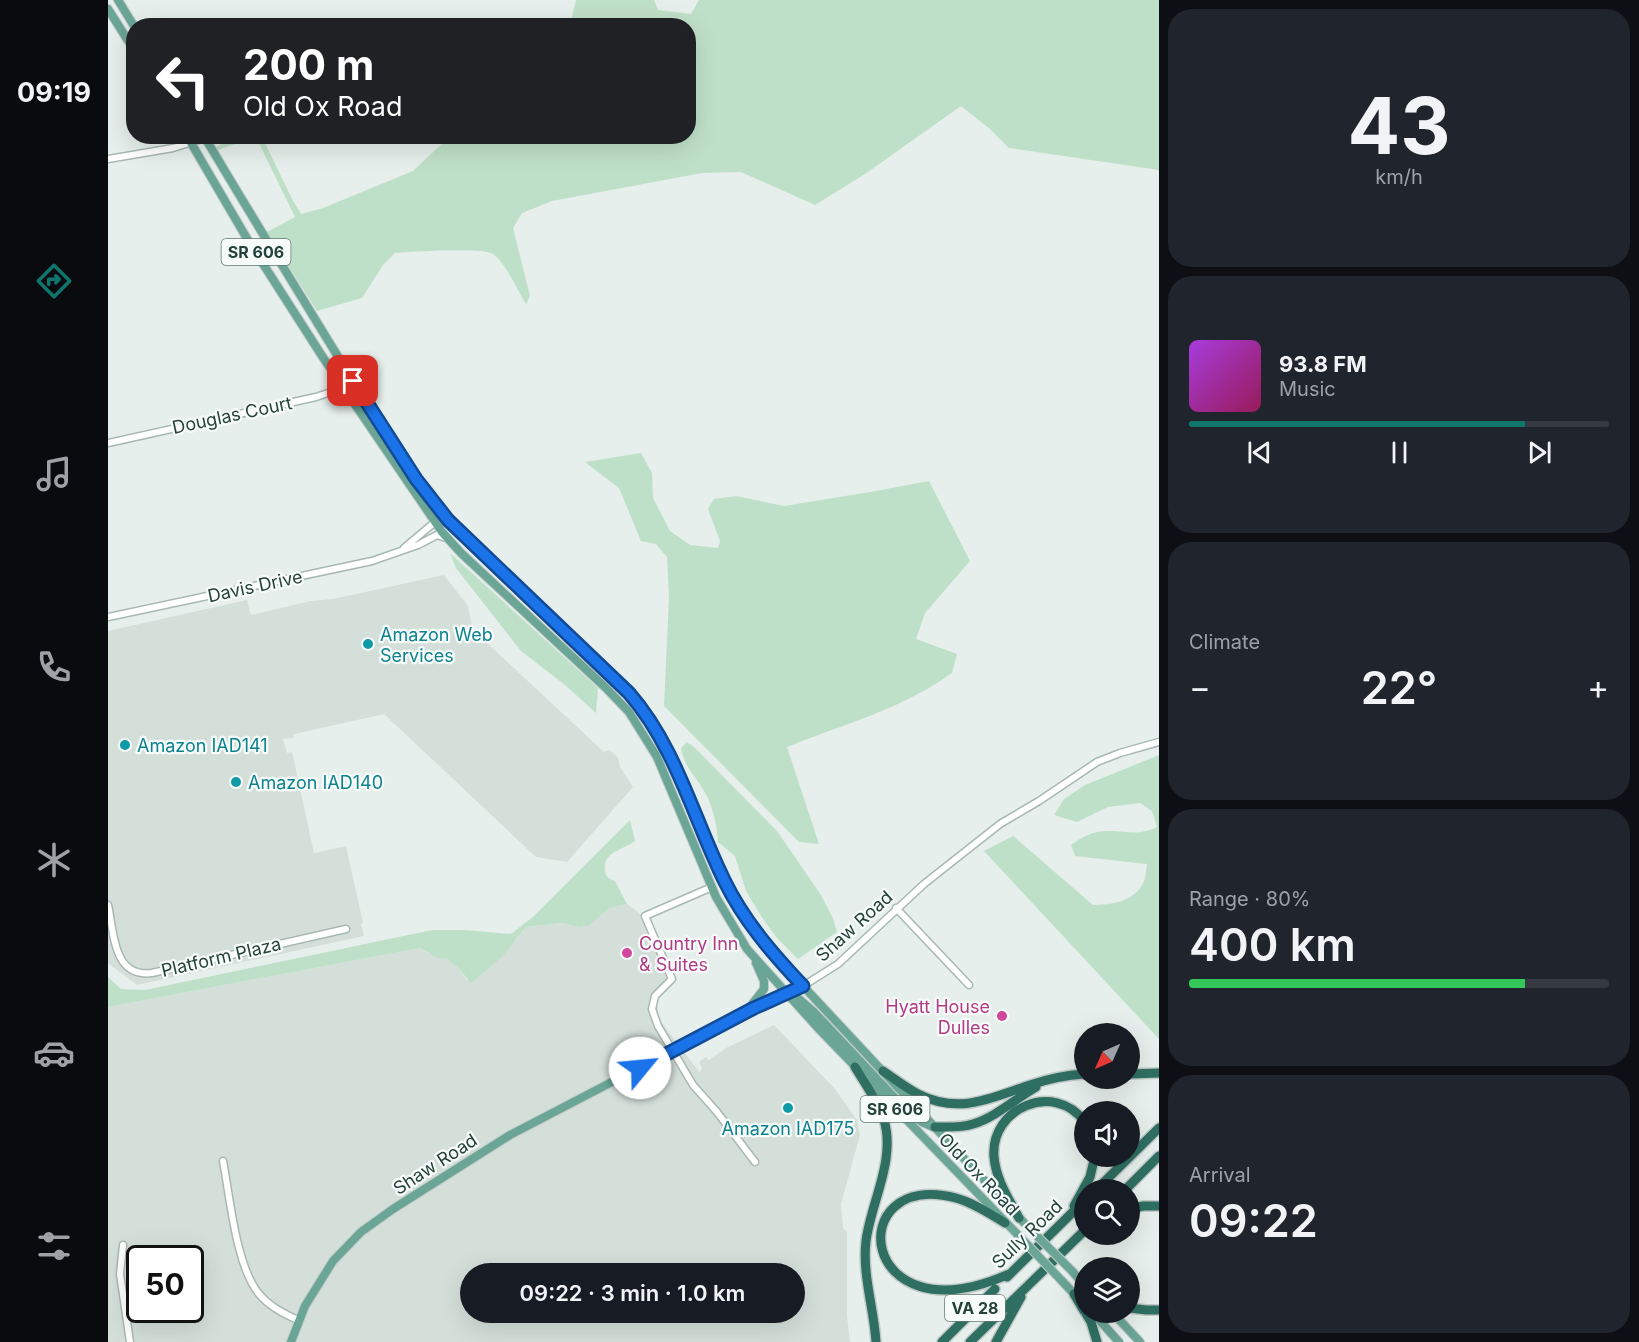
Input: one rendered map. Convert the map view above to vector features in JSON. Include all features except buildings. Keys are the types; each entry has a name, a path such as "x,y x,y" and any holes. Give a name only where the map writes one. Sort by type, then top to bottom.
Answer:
{"highway":[{"path":"855,1067 874,1097 886,1128 885,1166 866,1241 866,1262 876,1342"},
{"path":"883,1071 919,1094 953,1104 984,1102 1051,1079 1074,1076"},
{"path":"1140,1074 1159,1073"},
{"path":"935,1127 958,1127 990,1117 1018,1097 1051,1079"},
{"path":"1019,1218 1002,1186 994,1156 995,1141 1003,1123 1023,1106 1038,1101 1050,1101 1074,1110"},
{"path":"1107,1179 1159,1128"},
{"path":"1136,1179 1159,1156"},
{"path":"1059,1226 1080,1197 1092,1167"},
{"path":"885,1275 880,1259 880,1244 884,1228 905,1204 927,1196 941,1195 957,1198 1005,1223"},
{"path":"1140,1207 1159,1206"},
{"name":"Sully Road","path":"942,1342 1074,1211"},
{"name":"Sully Road","path":"970,1342 1074,1241"},
{"path":"1068,1247 1074,1243"},
{"path":"971,1297 1009,1275"},
{"path":"996,1342 1028,1285"},
{"path":"1140,1309 1159,1310"},
{"path":"1091,1323 1097,1342"}],"main road":[{"path":"120,0 129,18"},
{"path":"108,9 126,38"},
{"name":"Old Ox Road","path":"191,144 249,242 343,388 448,540 629,712 657,757 712,886 737,934 751,954 855,1067 1074,1294"},
{"name":"Old Ox Road","path":"208,144 353,381 424,491 454,527 629,693 644,710 673,760 723,878 766,946 1019,1218 1074,1273"},
{"path":"435,522 446,522 454,527"},
{"path":"745,1013 765,987 751,954"},
{"name":"Shaw Road","path":"291,1342 298,1320 314,1289 333,1261 361,1232 393,1209 510,1135 745,1013 803,986"},
{"path":"786,994 806,1004 910,1114 935,1127"},
{"path":"1102,1323 1119,1342"},
{"path":"1122,1323 1140,1342"}],"street":[{"path":"108,159 173,148 181,144"},
{"name":"Douglas Court","path":"108,443 307,399 343,388 353,381"},
{"name":"Davis Drive","path":"401,551 435,522"},
{"name":"Davis Drive","path":"108,617 372,561 436,535 448,540"},
{"name":"Shaw Road","path":"803,986 838,964 896,908 1000,824 1097,762 1159,742"},
{"path":"712,886 645,916 672,979 658,991 652,1009 658,1026 693,1085 755,1162"},
{"name":"Platform Plaza","path":"108,905 119,958 127,967 138,973 152,973 346,929"},
{"path":"896,908 969,985"},
{"path":"224,1161 242,1262 249,1280 269,1304 298,1320"},
{"path":"123,1245 120,1274 130,1342"}],"shaded area":[{"path":"444,575 468,606 473,630 604,752 610,750 618,758 620,767 633,787 567,862 536,857 384,714 294,734 293,738 283,739 287,753 292,752 314,853 346,846 364,936 137,985 108,963 108,631 247,600 251,615"},
{"path":"627,904 639,913 670,983 661,992 657,1002 659,1019 700,1073 702,1068 699,1062 706,1057 709,1060 726,1048 774,1025 835,1089 857,1120 860,1135 841,1204 843,1228 847,1232 847,1316 850,1342 108,1342 108,1007 420,948 446,958 467,980 516,940 526,927 562,923 578,927 610,908"}],"green space":[{"path":"576,0 654,0 658,10 691,14 699,0 1159,0 1159,170 1009,148 961,106 865,174 815,205 741,172 702,173 552,201 522,213 513,228 530,296 526,304 507,270 493,254 475,251 446,251 395,253 383,265 362,298 317,311 267,232 295,217 259,144 265,144 301,214 323,208 413,171 442,144 696,144 696,18 572,18"},
{"path":"221,144 235,144 218,150 216,147"},
{"path":"641,453 652,473 653,498 670,531 690,545 718,548 720,541 708,509 714,499 736,496 784,506 929,481 970,561 925,613 916,639 957,654 952,673 933,686 893,706 787,747 819,844 799,842 664,706 669,598 667,557 656,544 641,541 619,488 585,462"},
{"path":"450,553 598,688 596,713 565,685 521,651 456,568"},
{"path":"687,742 777,831 821,895 833,918 837,932 798,959 777,938 761,916 746,891 735,856 718,842 711,806 682,753 681,748"},
{"path":"1159,755 1159,1039 984,851 1013,836 1093,905 1114,903 1128,898 1143,883 1147,864 1075,856 1071,845 1083,837 1101,831 1150,830 1157,827 1152,811 1140,803 1108,807 1077,822 1054,815 1064,799 1085,785"},
{"path":"630,820 635,841 610,855 605,864 606,875 615,881 627,904 610,908 589,925 578,927 562,923 526,927 501,958 471,983 446,958 438,958 420,948 108,1007 108,977 121,989 145,990 432,930 511,934 534,916"}],"place":[{"name":"Amazon Web Services","path":"368,644"},
{"name":"Amazon IAD141","path":"125,745"},
{"name":"Amazon IAD140","path":"236,782"},
{"name":"Country Inn & Suites","path":"627,953"},
{"name":"Hyatt House Dulles","path":"1002,1016"},
{"name":"Amazon IAD175","path":"788,1108"}],"route":[{"path":"353,381 424,491 439,510 644,710 676,767 723,878 744,916 766,946 803,986 754,1008 640,1068"}]}
